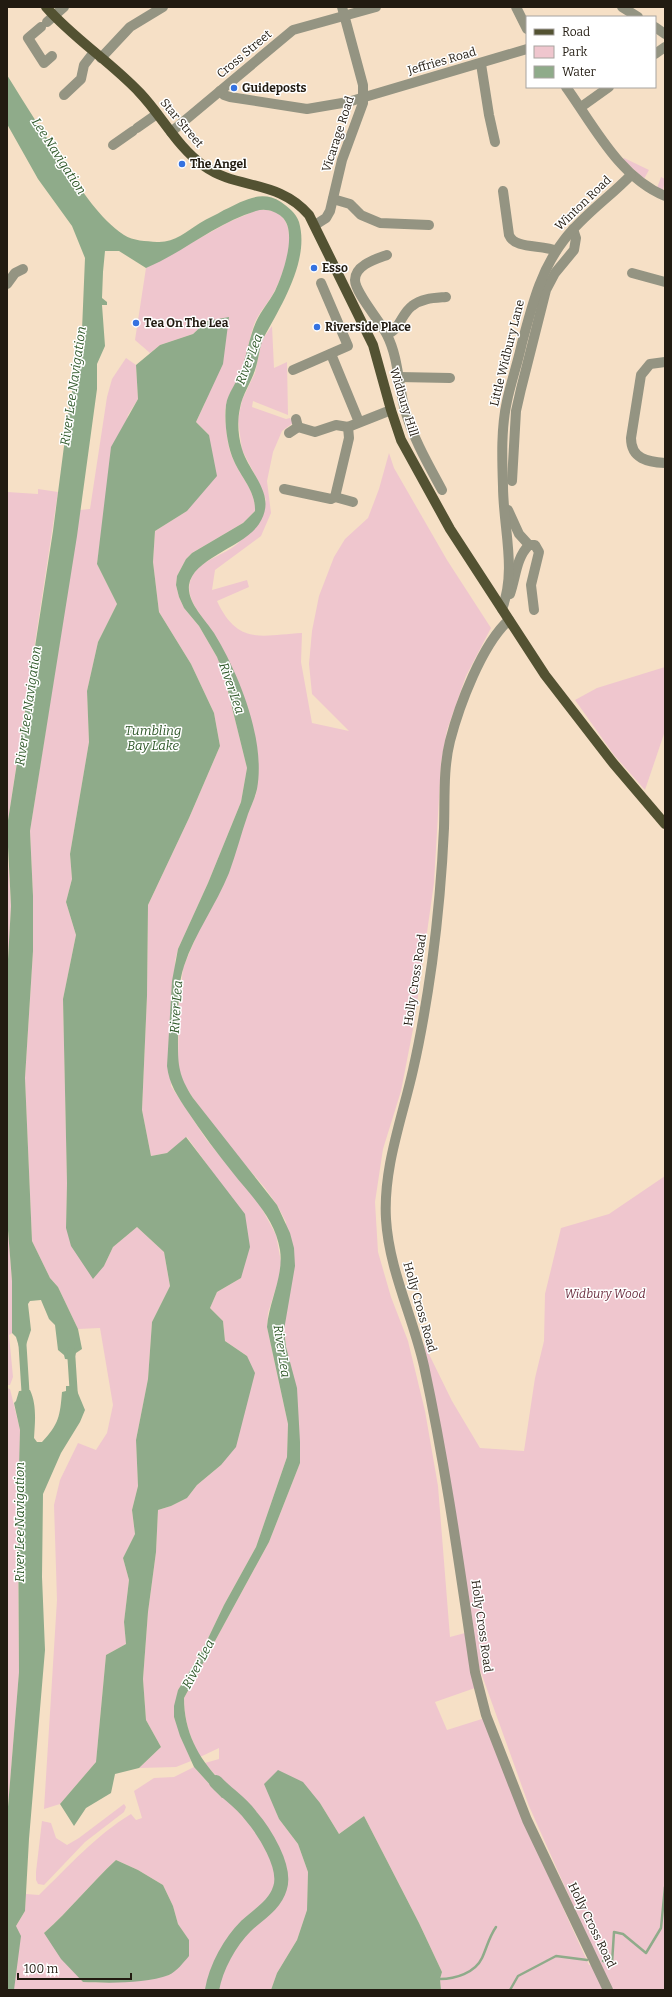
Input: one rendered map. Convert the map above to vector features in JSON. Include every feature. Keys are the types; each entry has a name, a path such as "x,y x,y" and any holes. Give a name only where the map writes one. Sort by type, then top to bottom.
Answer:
{"main road":[{"name":"Star Street","path":"46,7 47,22 98,55 133,85 191,155 212,171 228,178 263,186 291,198 303,208 315,225"},
{"name":"Widbury Hill","path":"315,225 338,276 373,345 391,410 404,447 450,530 504,605 509,620 566,703 613,763 664,821"}],"street":[{"path":"52,56 44,63 28,38 64,7"},
{"path":"64,95 81,79 84,65 98,55 130,27 163,7"},
{"name":"Cross Street","path":"171,132 292,30 343,11 376,7"},
{"path":"516,7 526,27"},
{"path":"622,7 636,16"},
{"name":"Vicarage Road","path":"315,225 328,215 342,160 364,97 363,85 343,11"},
{"path":"656,28 665,34"},
{"path":"656,53 665,47"},
{"name":"Jeffries Road","path":"220,91 224,95 230,97 307,109 330,106 481,64 526,49"},
{"path":"481,64 495,142"},
{"path":"567,88 613,153 631,175 653,191 665,196"},
{"path":"581,107 608,88"},
{"path":"113,145 157,114"},
{"name":"Winton Road","path":"556,251 573,229 631,175"},
{"path":"502,191 509,235 512,241 519,244 547,247 556,251"},
{"path":"333,199 350,204 361,215 373,222 429,225"},
{"path":"512,481 516,411 520,389 546,290 555,273 574,250 576,238 573,229"},
{"name":"Little Widbury Lane","path":"504,605 509,555 503,487 504,420 506,402 538,283 556,251"},
{"path":"387,255 365,265 355,278 359,291 387,334 396,357 401,397 408,421 420,449 442,490"},
{"path":"7,284 15,273 24,269"},
{"path":"632,273 665,282"},
{"path":"293,370 348,346 321,283"},
{"path":"387,334 395,330 405,313 415,304 424,300 446,297"},
{"path":"363,325 376,318"},
{"path":"331,354 359,422"},
{"path":"665,362 650,364 641,375 631,443 634,452 641,458 652,462 665,463"},
{"path":"399,377 450,378"},
{"path":"289,433 297,423 315,432 336,425 348,427 391,410"},
{"path":"335,497 349,438 348,427"},
{"path":"284,489 331,499 335,497 353,502"},
{"path":"504,503 519,534 529,544 535,545 539,552 531,585 534,610"},
{"path":"504,605 510,594 522,551 529,544"},
{"name":"Holly Cross Road","path":"509,620 491,643 479,665 458,716 450,743 446,770 441,883 432,963 414,1063 391,1155 387,1186 386,1218 389,1245 414,1330 431,1402 454,1525 476,1676 486,1715 527,1820 608,1990"}],"green space":[{"path":"624,158 649,170 644,179 623,159"},
{"path":"661,177 665,179 663,190 657,188"},
{"path":"257,210 272,211 282,217 288,227 289,239 288,253 284,268 272,296 255,322 241,372 228,397 225,408 228,444 237,467 251,491 255,504 255,511 243,523 192,553 186,559 177,576 176,585 184,608 199,626 217,657 224,675 247,768 241,802 208,883 178,949 175,961 171,1086 206,1139 260,1205 276,1235 281,1262 279,1278 268,1313 267,1327 288,1424 287,1457 256,1547 224,1605 201,1653 178,1690 174,1717 191,1761 176,1767 139,1768 161,1747 146,1720 143,1679 148,1612 156,1552 158,1510 171,1506 187,1498 197,1485 221,1465 247,1356 225,1341 223,1321 210,1308 217,1292 241,1278 211,1170 187,1137 167,1153 151,1156 142,1110 147,996 148,905 189,818 220,746 214,713 191,664 159,612 153,562 155,531 187,511 209,435 196,422 205,403 207,321 193,334 160,345 150,353 135,340 146,268 229,222"},
{"name":"Widbury Wood","path":"272,326 274,368 287,362 288,415 253,401 252,407 286,419 290,418 293,423 282,431 273,452 267,481 271,513 261,536 215,570 212,590 247,580 249,587 217,601 225,615 234,625 252,635 263,636 302,633 301,662 312,723 349,731 312,694 309,664 312,631 319,596 334,557 345,539 368,518 379,489 389,453 394,468 447,560 491,628 466,676 447,730 441,763 434,883 414,1024 401,1091 383,1149 375,1202 378,1252 391,1297 408,1341 425,1411 438,1486 450,1637 465,1633 475,1688 435,1702 447,1730 485,1718 534,1842 589,1965 600,1966 529,1806 479,1667 442,1439 424,1344 452,1401 480,1448 524,1451 535,1378 544,1341 545,1294 561,1228 609,1214 665,1176 665,1990 441,1990 440,1979 442,1972 419,1923 364,1816 339,1834 320,1803 272,1801 279,1819 298,1844 308,1872 307,1910 297,1940 277,1973 271,1990 14,1990 16,1926 25,1911 26,1894 39,1895 94,1842 131,1814 136,1820 142,1818 134,1791 154,1778 174,1777 194,1767 222,1798 233,1792 220,1781 205,1763 219,1759 219,1748 200,1757 188,1729 184,1698 269,1542 300,1463 284,1330 286,1311 286,1222 277,1205 265,1188 230,1147 193,1098 184,1084 179,1071 178,1060 179,1005 183,968 256,794 256,754 247,710 232,668 223,649 192,601 189,586 191,579 200,566 228,550 244,537 266,500 242,450 238,420 242,400 255,373 262,340","holes":["116,1860 138,1870 163,1885 173,1906 178,1924 188,1939 170,1975 126,1981 83,1982 44,1933"]},
{"path":"126,358 136,365 138,399 128,415 105,506 97,564 117,604 98,642 87,691 89,742 70,854 72,879 66,902 76,935 63,999 67,1183 66,1228 104,1266 113,1247 137,1227 164,1252 170,1286 152,1322 148,1379 136,1440 138,1486 132,1510 135,1534 123,1558 129,1580 124,1622 126,1644 106,1655 96,1762 60,1804 44,1809 57,1600 54,1505 60,1480 78,1443 96,1450 107,1433 113,1405 100,1328 78,1329 58,1287 50,1278 32,1241 25,1078 33,951 33,896 30,831 80,510 90,509 107,397 112,379"},
{"path":"38,489 58,492 7,827 7,492 38,494"},
{"path":"665,667 665,731 645,790 614,755 575,700 597,688"},
{"path":"7,845 11,906 7,977"},
{"path":"7,1218 12,1281 12,1333 9,1335 13,1377 10,1385 7,1385"},
{"path":"7,1388 10,1389 20,1430 18,1562 19,1672 7,1819"},
{"path":"124,1804 126,1807 124,1812 85,1842 44,1885 38,1884 36,1880 36,1872 42,1821 51,1823 56,1838 67,1845 79,1838"}],"water":[{"path":"7,75 85,195 99,213 124,235 135,240 157,242 169,241 180,236 203,221 245,200 259,196 266,196 274,198 292,210 299,222 301,237 301,252 292,282 262,341 255,370 241,403 238,418 238,428 242,449 261,485 264,494 264,514 259,524 252,532 200,567 193,576 189,585 189,592 197,610 214,633 233,668 241,687 254,729 258,750 259,770 257,789 245,821 229,873 194,942 184,966 180,982 179,999 178,1034 180,1068 184,1082 193,1098 277,1205 290,1233 294,1248 295,1266 284,1330 286,1347 297,1388 300,1442 300,1463 269,1542 184,1698 188,1726 198,1751 213,1773 233,1793 222,1798 194,1767 180,1736 174,1717 174,1706 178,1690 201,1653 224,1605 256,1547 287,1457 288,1424 267,1327 270,1308 280,1269 281,1260 277,1238 268,1218 261,1208 215,1150 181,1101 172,1085 167,1066 172,981 178,949 208,883 241,802 247,768 224,675 217,657 199,626 184,608 176,585 177,576 186,559 192,553 243,523 255,511 255,504 251,491 232,455 228,441 225,411 229,396 241,371 256,322 275,291 282,274 288,253 289,232 287,224 282,217 270,211 259,210 241,216 227,223 174,254 146,268 119,251 105,251 102,298 107,302 107,305 102,305 105,346 97,364 97,389 77,536 30,831 33,896 33,951 25,1078 32,1241 50,1278 58,1287 78,1329 82,1349 76,1353 74,1360 65,1359 64,1355 58,1350 55,1325 49,1319 41,1300 30,1301 28,1304 31,1330 25,1348 19,1347 16,1337 12,1333 12,1281 7,1218 7,977 11,906 7,827 53,531 70,400 81,354 85,258 72,226 38,179 7,124"},
{"name":"Tumbling Bay Lake","path":"229,317 223,364 196,422 209,435 217,476 187,511 155,531 153,562 159,612 191,664 214,713 220,746 189,818 148,905 147,996 142,1110 151,1156 167,1153 186,1137 245,1214 250,1247 241,1278 217,1292 210,1308 223,1321 225,1341 247,1356 255,1373 236,1447 221,1465 197,1485 187,1498 171,1506 158,1510 156,1552 148,1612 143,1679 146,1720 161,1747 139,1768 115,1774 111,1793 86,1808 74,1826 60,1804 96,1762 106,1655 126,1644 124,1622 129,1580 123,1558 135,1534 132,1510 138,1486 136,1440 148,1379 152,1322 170,1286 164,1252 137,1227 113,1247 104,1266 93,1279 71,1246 66,1228 67,1183 63,999 76,935 66,902 72,879 70,854 89,742 87,691 98,642 117,604 97,564 111,447 138,399 136,365 160,345 193,334 207,321"},
{"path":"21,1349 25,1350 26,1378 22,1379"},
{"path":"66,1386 75,1386 85,1410 80,1422 61,1453 43,1494 42,1577 45,1650 29,1839 25,1911 16,1926 21,1936 14,1990 7,1990 7,1819 19,1672 18,1505 20,1430 14,1403 19,1391 30,1390 35,1408 34,1438 37,1442 42,1442 52,1430 58,1419 62,1392 66,1391"},
{"path":"278,1770 303,1782 320,1803 339,1834 364,1816 419,1923 442,1972 440,1979 441,1990 271,1990 277,1973 297,1940 307,1910 308,1872 298,1844 279,1819 264,1784"},
{"path":"116,1860 138,1870 163,1885 173,1906 178,1924 189,1940 189,1956 172,1974 160,1978 138,1981 115,1983 83,1982 61,1959 44,1933"}],"waterway":[{"name":"River Lee Navigation","path":"22,1337 26,1400"},
{"path":"71,1351 74,1397"},
{"name":"River Lea","path":"212,1990 224,1955 240,1932 266,1909 278,1894 281,1879 277,1860 262,1831 243,1806 216,1782"},
{"path":"603,1961 612,1963 614,1932 623,1934 646,1953 661,1928 665,1887"},
{"path":"440,1979 452,1978 475,1968 482,1958 496,1927"},
{"path":"510,1990 518,1976 556,1956 587,1960"}],"place":[{"name":"Guideposts","path":"234,88"},
{"name":"The Angel","path":"182,164"},
{"name":"Esso","path":"314,268"},
{"name":"Tea On The Lea","path":"136,323"},
{"name":"Riverside Place","path":"317,327"}],"water label":[{"name":"Lee Navigation","path":"59,156"}]}
